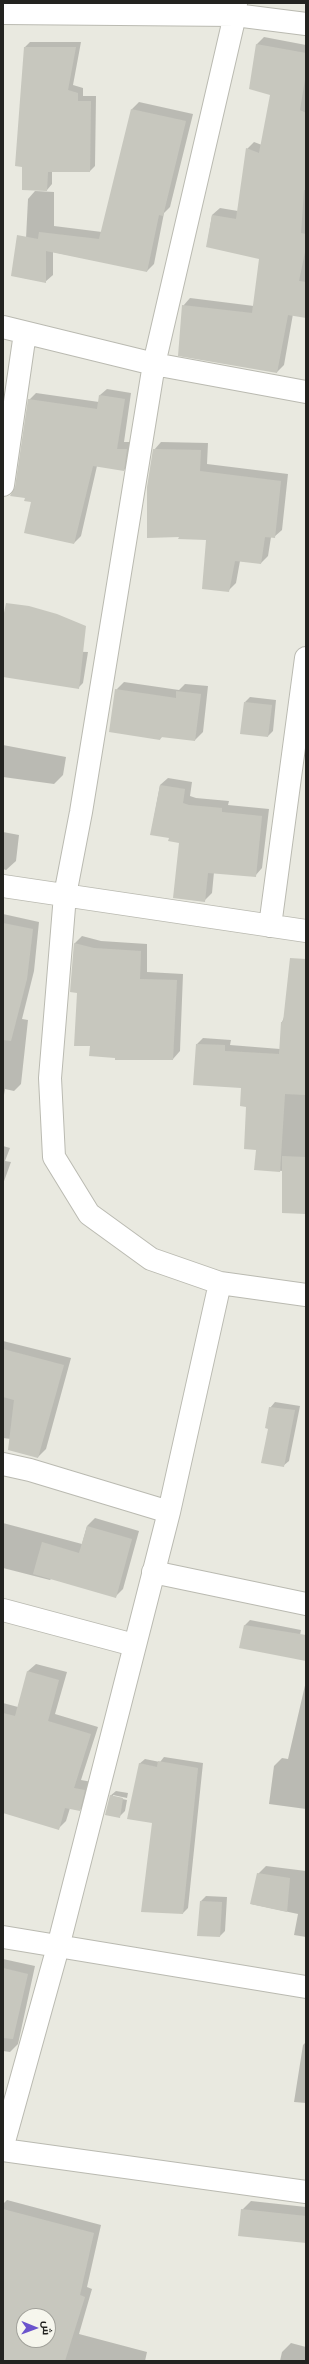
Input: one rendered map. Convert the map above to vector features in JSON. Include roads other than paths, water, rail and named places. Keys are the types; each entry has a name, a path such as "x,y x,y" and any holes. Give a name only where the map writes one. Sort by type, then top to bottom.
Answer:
{"street":[{"path":"3,13 28,8 235,9 306,24"},
{"path":"235,9 154,364 83,804 65,896 50,1078 54,1156 89,1214 151,1259 220,1283 306,1295"},
{"path":"3,327 154,364 306,392"},
{"path":"3,485 25,333"},
{"path":"270,926 306,658"},
{"path":"3,886 306,931"},
{"path":"3,2145 58,1947 169,1512 220,1283"},
{"path":"3,1464 30,1470 169,1512"},
{"path":"153,1572 306,1604"},
{"path":"3,1610 134,1645"},
{"path":"3,1937 306,1987"},
{"path":"3,2150 306,2192"}]}
